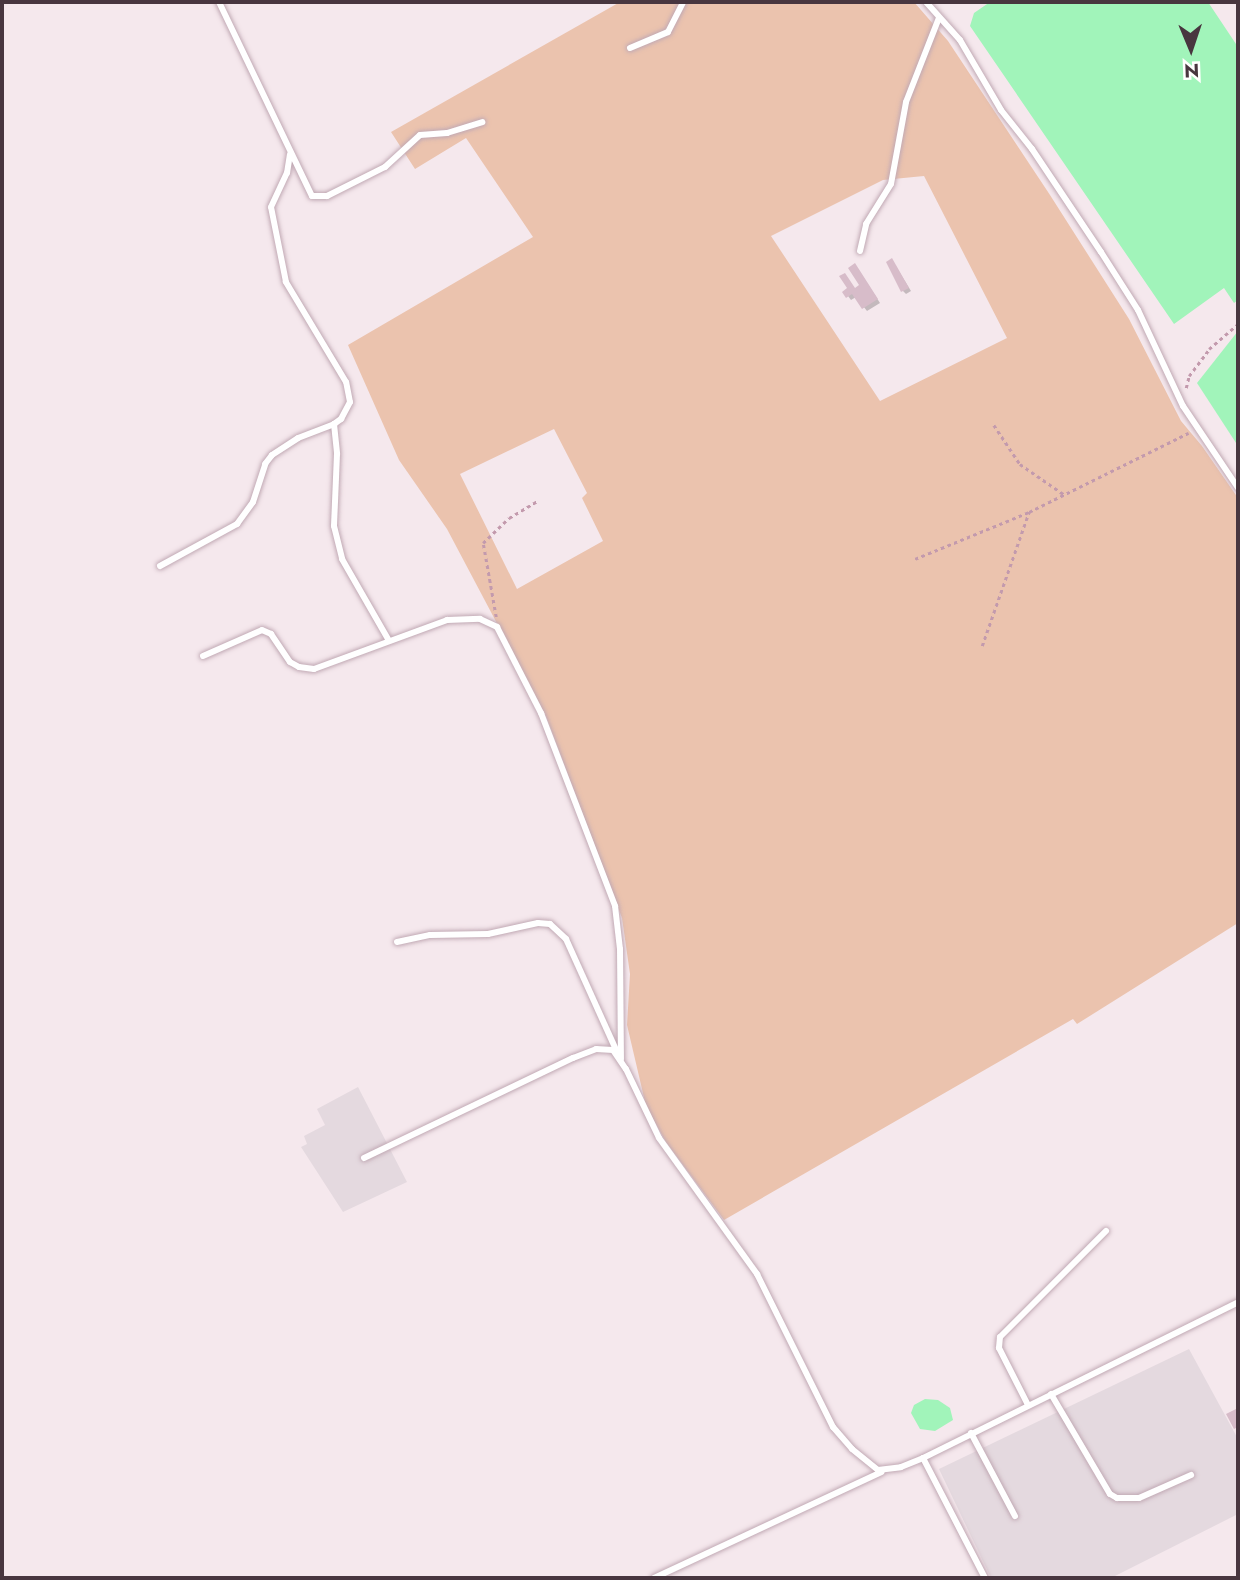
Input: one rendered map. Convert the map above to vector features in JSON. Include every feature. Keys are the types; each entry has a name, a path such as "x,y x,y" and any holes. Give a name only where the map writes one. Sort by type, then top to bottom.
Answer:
{"lane":[{"path":"219,2 248,58 309,193 321,197 385,167 420,135 447,133 482,122"},
{"path":"630,48 668,32 682,2"},
{"path":"926,2 960,40 1001,110 1032,149 1131,299 1183,406 1238,488"},
{"path":"860,251 866,224 891,184 906,102 939,18"},
{"path":"160,566 237,524 249,509 265,464 275,452 298,439 334,425 348,409 348,387 328,349 288,288 271,214 272,201 287,173 290,154"},
{"path":"334,425 337,462 334,526 342,559 388,639"},
{"path":"203,656 262,630 271,634 290,662 299,667 314,669 388,639 456,618 480,619 497,627 541,713 615,906 620,949 620,1056"},
{"path":"397,943 429,934 488,934 538,923 550,924 566,939 659,1138 757,1274 833,1427 874,1468 883,1471"},
{"path":"364,1158 573,1058 605,1048 620,1056"},
{"path":"1028,1405 999,1348 1000,1337 1106,1231"},
{"path":"654,1578 883,1471 923,1458 1238,1302"},
{"path":"1051,1394 1110,1494 1117,1498 1139,1498 1191,1475"},
{"path":"971,1433 1015,1516"},
{"path":"923,1458 985,1578"}],"path":[{"path":"1183,406 1189,376 1196,365 1209,349 1238,324"},
{"path":"994,425 1020,464 1065,495"},
{"path":"915,559 1065,495 1164,448 1196,426"},
{"path":"497,627 483,542 509,518 537,501"},
{"path":"982,646 1029,512"}],"shaded area":[{"path":"620,2 914,2 948,41 1050,195 1129,319 1181,421 1238,498 1238,923 1077,1024 1073,1019 724,1220 666,1142 646,1106 627,1025 630,974 622,918 546,716 447,529 399,460 348,345 533,237 466,138 415,169 391,132","holes":["924,176 1007,338 880,401 771,236 883,180","554,429 587,493 582,498 603,541 517,589 460,474"]},
{"path":"990,2 1208,2 1238,47 1238,300 1234,303 1224,288 1174,324 970,26 974,13"},
{"path":"1238,331 1238,446 1197,383"},
{"path":"358,1087 407,1182 343,1212 301,1147 307,1144 304,1136 325,1125 317,1109"},
{"path":"1189,1349 1238,1439 1238,1514 1111,1578 991,1578 939,1469"},
{"path":"925,1399 938,1400 950,1408 953,1420 935,1431 920,1429 911,1413 914,1405"}],"building":[{"path":"892,258 909,288 901,292 886,262"},
{"path":"855,263 878,299 862,309 852,294 846,298 842,292 847,288 839,276 845,273 855,288 859,285 848,268"},
{"path":"1236,1409 1238,1427 1234,1429 1226,1414"}]}
